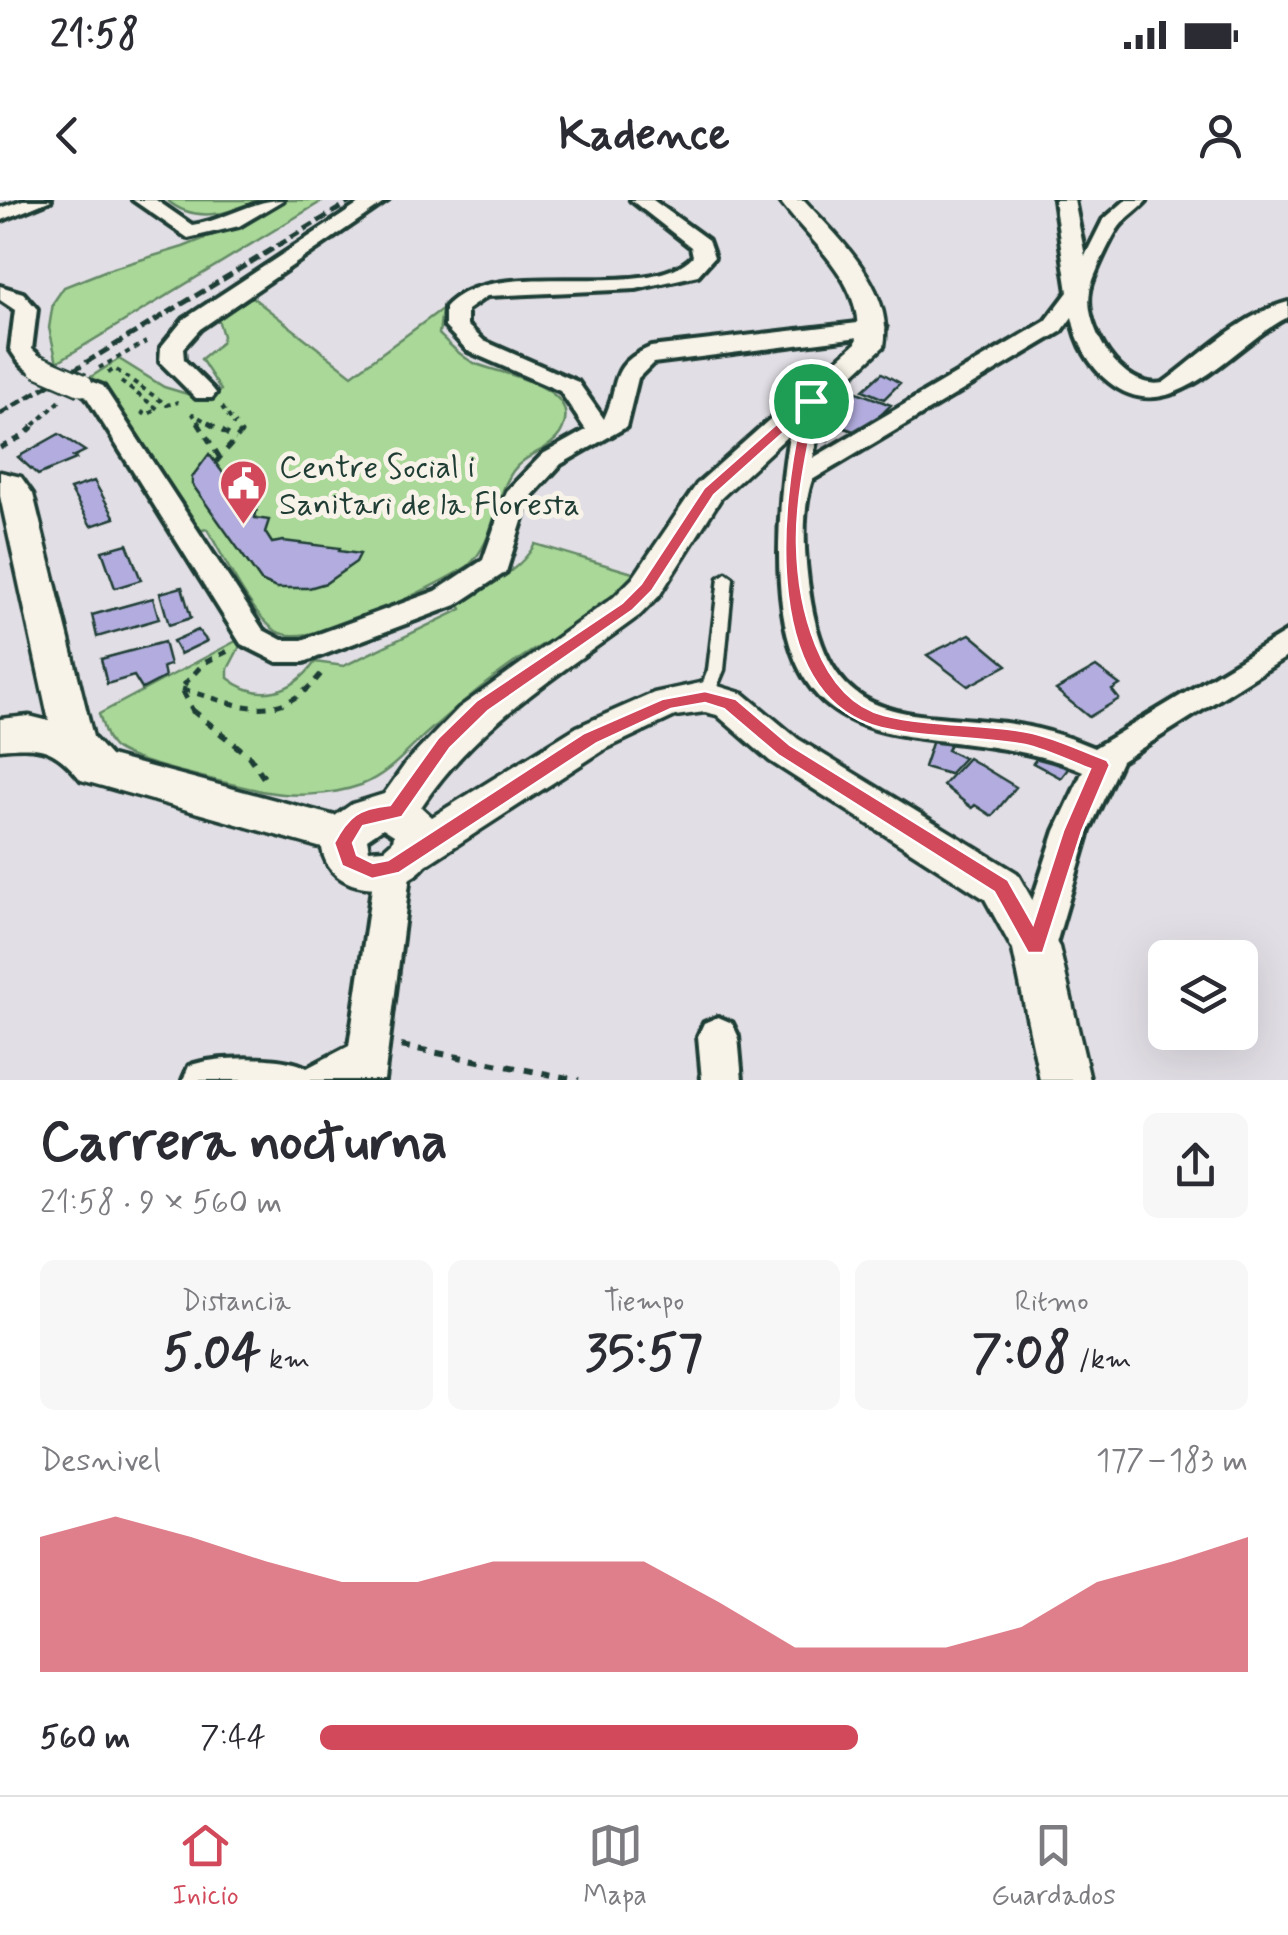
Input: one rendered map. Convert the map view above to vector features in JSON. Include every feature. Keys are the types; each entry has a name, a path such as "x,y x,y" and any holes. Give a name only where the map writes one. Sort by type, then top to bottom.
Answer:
{"street":[{"path":"0,215 41,200"},
{"path":"143,200 188,232 208,230 260,210 273,200"},
{"path":"204,393 172,362 172,348 192,324 378,200"},
{"path":"600,431 580,407 570,387 476,346 456,327 456,306 482,290 636,283 690,271 704,257 701,244 641,200"},
{"path":"322,1080 366,1059 400,843 444,743 482,706 627,606 646,587 709,492 870,346 875,328 850,271 792,200"},
{"path":"1064,200 1070,214 1078,293 1093,345 1103,363 1122,382 1149,392 1171,388 1265,320 1288,309"},
{"path":"794,492 801,476 1054,326 1078,293 1110,224 1136,200"},
{"path":"0,292 15,298 26,309 21,349 24,356 94,391 252,638 268,649 290,652 320,646 446,598 496,565 516,497 552,460 616,422 628,369 635,360 659,352 875,328"},
{"path":"1288,328 1288,336"},
{"path":"811,401 794,492 790,544 804,637 822,678 854,709 882,722 1030,739 1101,765"},
{"path":"0,482 8,484 16,494 74,743 96,769 345,836 344,853 357,867 372,871 400,843 590,738 668,703 705,697 730,704 784,750 1001,886 1036,947 1066,1080"},
{"path":"1036,947 1072,831 1108,754 1288,642"},
{"path":"0,734 29,731 74,743"},
{"path":"718,1036 722,1080"},
{"path":"203,1080 292,1080"}],"lane":[{"path":"705,697 716,670 726,578"}],"path":[{"path":"86,387 103,384 146,415 158,409 107,372 114,369 167,405 204,393 217,400 241,432 237,439 218,460 192,414 237,439"},
{"path":"181,688 204,663 232,649"},
{"path":"181,688 234,707 257,708 293,700 312,686 328,664"},
{"path":"181,688 185,702 216,735 244,749"},
{"path":"366,1059 579,1080"}],"green space":[{"path":"167,200 257,200 235,210 200,214"},
{"path":"283,200 324,200 57,362 49,328 53,303 64,287 183,247 258,217"},
{"path":"252,297 352,375 442,309 439,334 459,353 474,363 538,385 562,404 565,418 560,434 513,471 484,545 468,566 372,614 315,633 292,635 276,631 266,623 207,529 198,531 110,396 86,380 119,359 164,387 211,401 221,390 201,359 221,343 218,319"},
{"path":"535,544 636,574 596,612 494,677 389,769 361,785 311,794 261,791 143,761 116,749 107,738 99,714 236,641 240,646 228,669 228,678 252,690 275,691 296,681 315,662 344,666 462,609 458,601 511,571"}],"building":[{"path":"882,373 900,383 884,399 863,390"},
{"path":"857,392 891,405 862,434 842,427 828,440 816,435"},
{"path":"59,434 85,451 73,457 76,459 38,475 18,457"},
{"name":"Centre Social i Sanitari de la Floresta","path":"209,454 223,473 237,474 234,487 247,489 244,502 258,504 255,518 269,520 265,532 272,543 340,548 339,551 360,554 356,562 326,583 309,588 276,588 261,581 192,484 192,477"},
{"path":"94,481 115,518 91,526 70,489"},
{"path":"127,544 141,580 115,588 102,551"},
{"path":"182,587 191,618 169,625 160,593"},
{"path":"153,598 159,619 97,637 92,615"},
{"path":"198,630 207,641 180,654 173,641"},
{"path":"970,634 1007,665 968,686 927,655"},
{"path":"164,642 170,665 163,667 165,677 142,689 134,676 107,684 101,659"},
{"path":"1096,667 1120,685 1112,690 1119,699 1089,717 1056,690"},
{"path":"933,740 950,744 947,750 964,758 949,774 924,767"},
{"path":"1043,750 1071,765 1061,778 1033,763"},
{"path":"968,758 1016,787 992,816 975,805 972,808 943,785"}],"railway":[{"path":"72,371 353,200"},
{"path":"0,414 57,380"}],"place":[{"name":"Centre Social i Sanitari de la Floresta","path":"244,526"}],"route":[{"path":"811,401 800,451 790,544 804,637 822,678 854,709 882,722 1030,739 1101,765 1072,831 1036,947 1001,886 784,750 730,704 705,697 668,703 590,738 392,867 372,871 348,860 343,843 356,821 367,814 395,812 444,743 482,706 627,606 646,587 709,492 730,469 811,401"}]}
